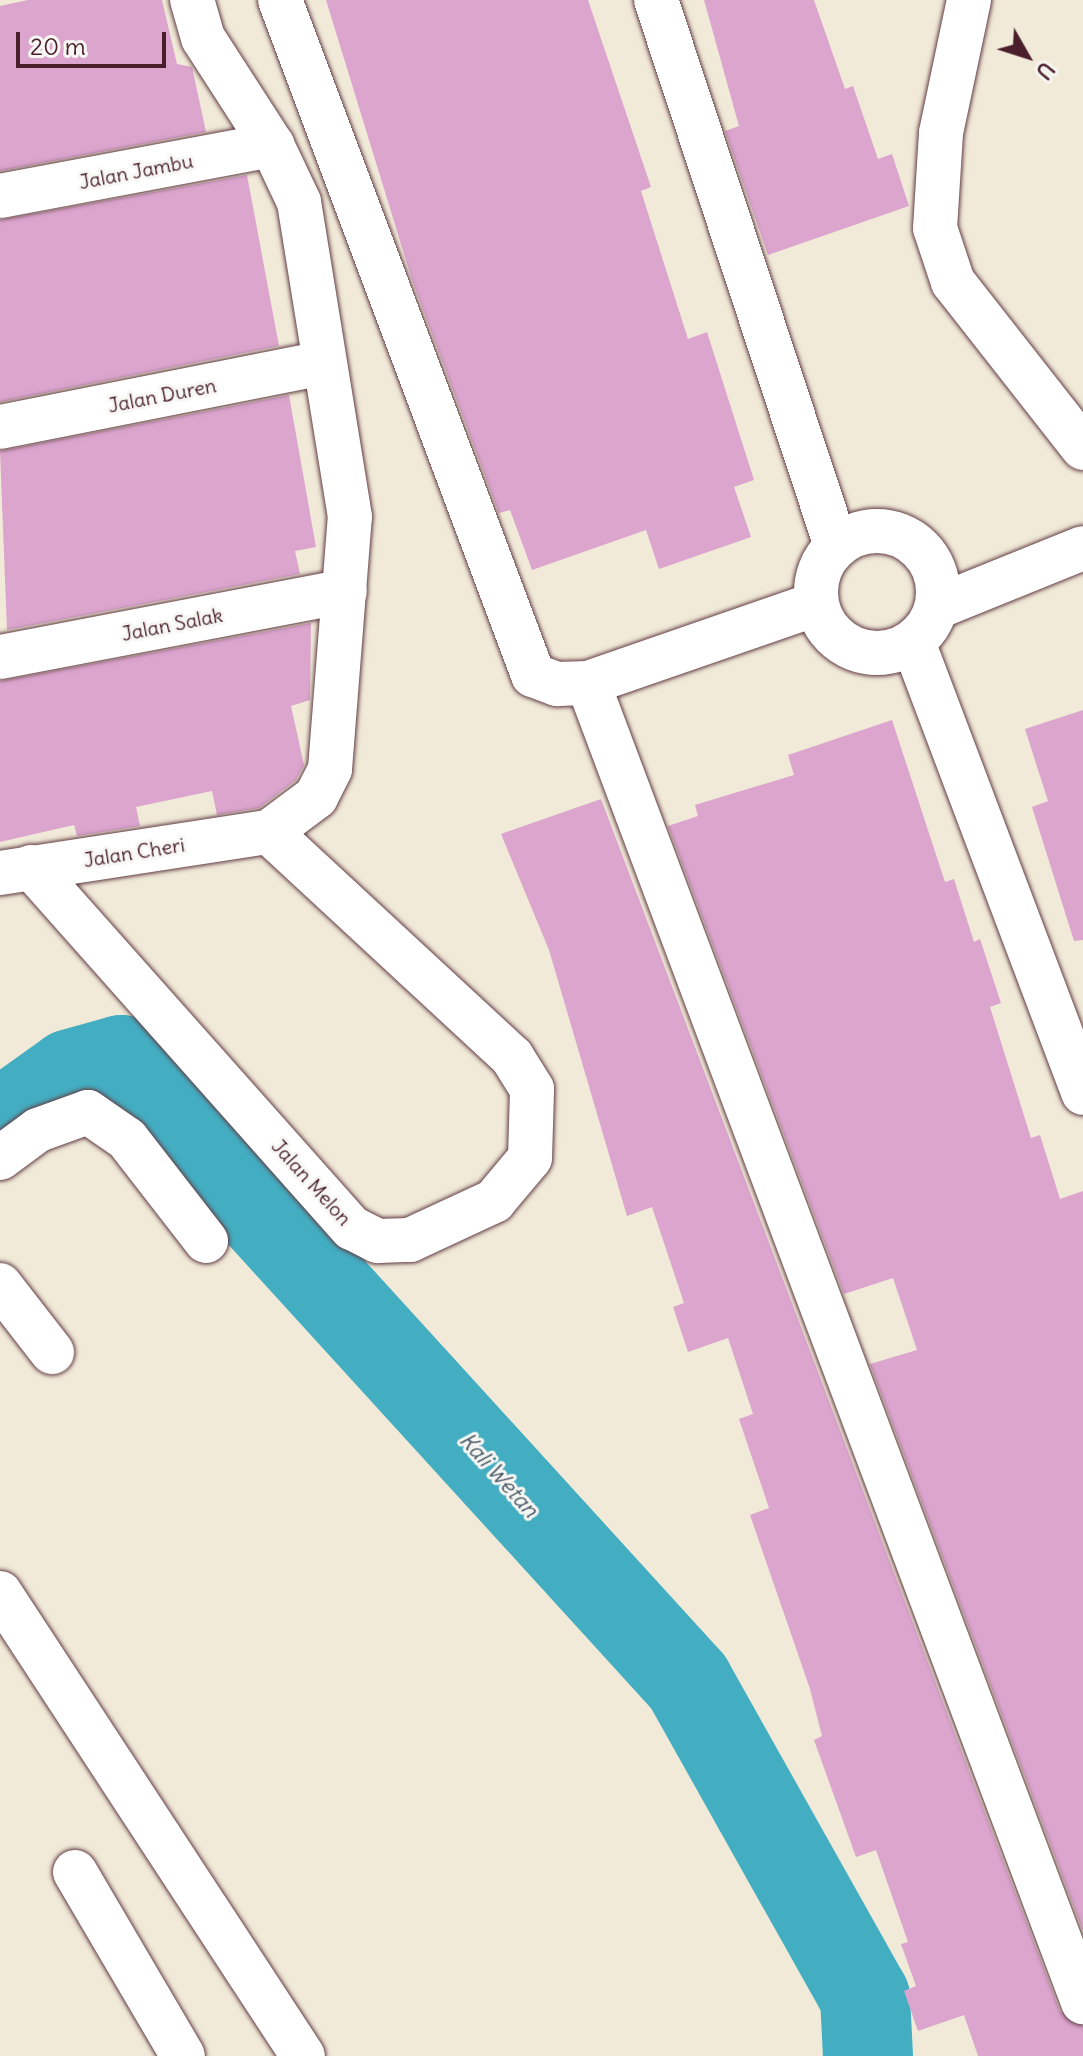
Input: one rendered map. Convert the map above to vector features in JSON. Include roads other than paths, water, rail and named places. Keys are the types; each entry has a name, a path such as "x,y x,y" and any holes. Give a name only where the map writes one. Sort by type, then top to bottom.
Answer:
{"street":[{"path":"192,0 209,50 272,145 299,202 350,517 330,769 316,797 269,832"},
{"path":"280,0 523,658 533,675 557,684 588,683 816,604"},
{"path":"656,0 836,546"},
{"path":"969,0 941,133 935,228 953,282 1083,448"},
{"name":"Jalan Jambu","path":"0,196 272,145"},
{"name":"Jalan Duren","path":"0,427 324,363"},
{"path":"937,607 934,569 909,539 871,531 836,546 823,563 816,604 843,644 866,653 913,642 937,607 1083,548"},
{"name":"Jalan Salak","path":"0,657 345,591"},
{"path":"913,642 1083,1093"},
{"path":"588,683 1083,2002"},
{"name":"Jalan Melon","path":"16,870 352,1228 378,1241 410,1240 494,1201 530,1158 532,1089 512,1057 269,832"},
{"name":"Jalan Cheri","path":"16,870 269,832"},
{"path":"0,1158 38,1130 88,1112 127,1139 206,1241"},
{"path":"0,1285 52,1352"},
{"path":"0,1593 303,2056"},
{"path":"75,1872 183,2056"}],"waterway":[{"name":"Kali Wetan","path":"0,1125 71,1074 121,1060 688,1682 865,1997 868,2056"}]}
